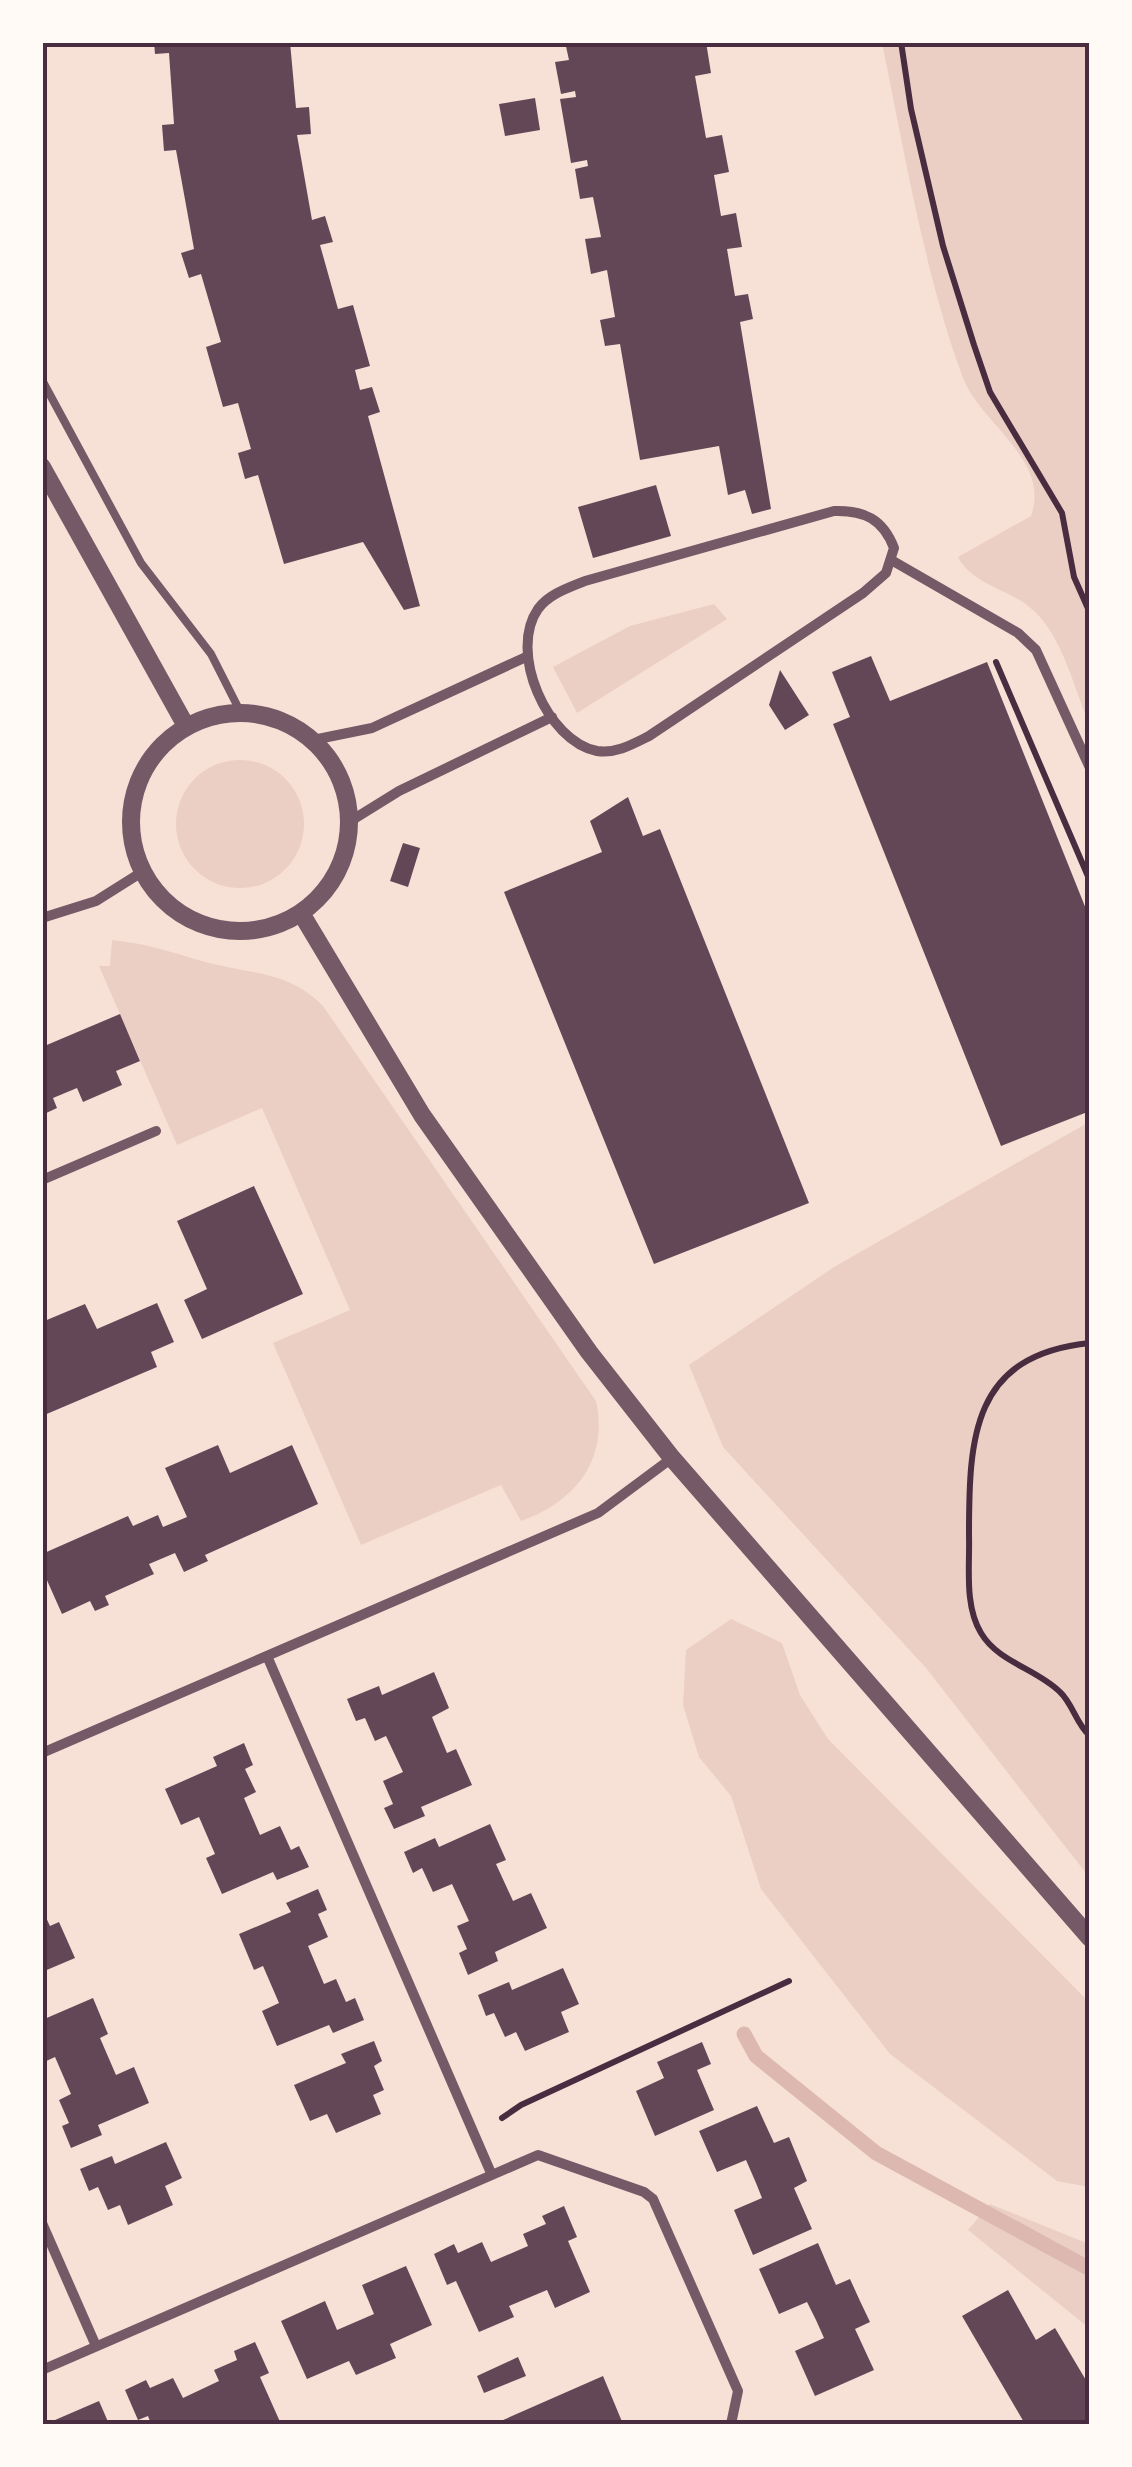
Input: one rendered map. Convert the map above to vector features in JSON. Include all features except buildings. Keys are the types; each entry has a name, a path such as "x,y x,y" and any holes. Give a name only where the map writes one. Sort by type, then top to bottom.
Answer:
{"street":[{"path":"42,466 186,726"},
{"path":"854,510 881,524 894,548 893,561 886,574 863,593 624,749 602,752 585,748 552,718 526,657 530,626 539,608 554,594 584,581 834,512 854,510"},
{"path":"893,561 1018,633 1036,650 1090,768"},
{"path":"313,740 372,728 526,657"},
{"path":"218,714 241,714 285,722 313,740 340,777 350,822 344,858 327,888 301,913 258,930 212,929 171,908 142,872 130,832 134,790 154,754 186,726 218,714"},
{"path":"350,822 398,791 552,718"},
{"path":"42,918 96,901 142,872"},
{"path":"301,913 422,1115 588,1352 672,1458 1090,1938"},
{"path":"42,1180 156,1131"},
{"path":"42,1753 598,1513 672,1458"},
{"path":"268,1656 491,2173"},
{"path":"42,2370 532,2155 644,2192 653,2199 738,2391 731,2424"},
{"path":"42,2223 96,2346"}],"lane":[{"path":"42,380 141,563 211,654 241,714"}],"path":[{"path":"902,42 911,108 943,246 974,345 990,392 1062,514 1074,577 1090,614"},
{"path":"986,655 998,663 1090,881"},
{"path":"1090,1343 1024,1359 990,1391 972,1442 969,1477 970,1596 979,1630 993,1648 1062,1693 1090,1736"},
{"path":"475,2137 521,2105 790,1981"}],"shaded area":[{"path":"882,43 1089,43 1089,724 1058,644 1039,616 1020,600 972,574 958,557 1031,516 1035,496 1023,460 963,378 937,298 916,212"},
{"path":"714,604 727,619 577,713 553,667 630,626"},
{"path":"240,760 265,765 285,779 299,799 304,824 299,849 285,869 265,883 240,888 215,883 195,869 181,849 176,824 181,799 195,779 215,765"},
{"path":"112,940 281,979 310,994 323,1006 596,1401 599,1422 592,1460 584,1476 557,1503 521,1521 501,1485 361,1545 273,1343 350,1310 262,1108 177,1145 99,966 110,966"},
{"path":"1089,1122 1089,1877 926,1668 723,1447 689,1365 834,1267"},
{"path":"731,1619 782,1643 800,1695 828,1739 1089,2002 1089,2187 1057,2181 890,2054 761,1889 731,1796 699,1757 683,1705 686,1650"},
{"path":"990,2204 1089,2244 1089,2328 968,2230"}],"waterway":[{"path":"744,2034 756,2056 876,2153 1090,2269"}]}
